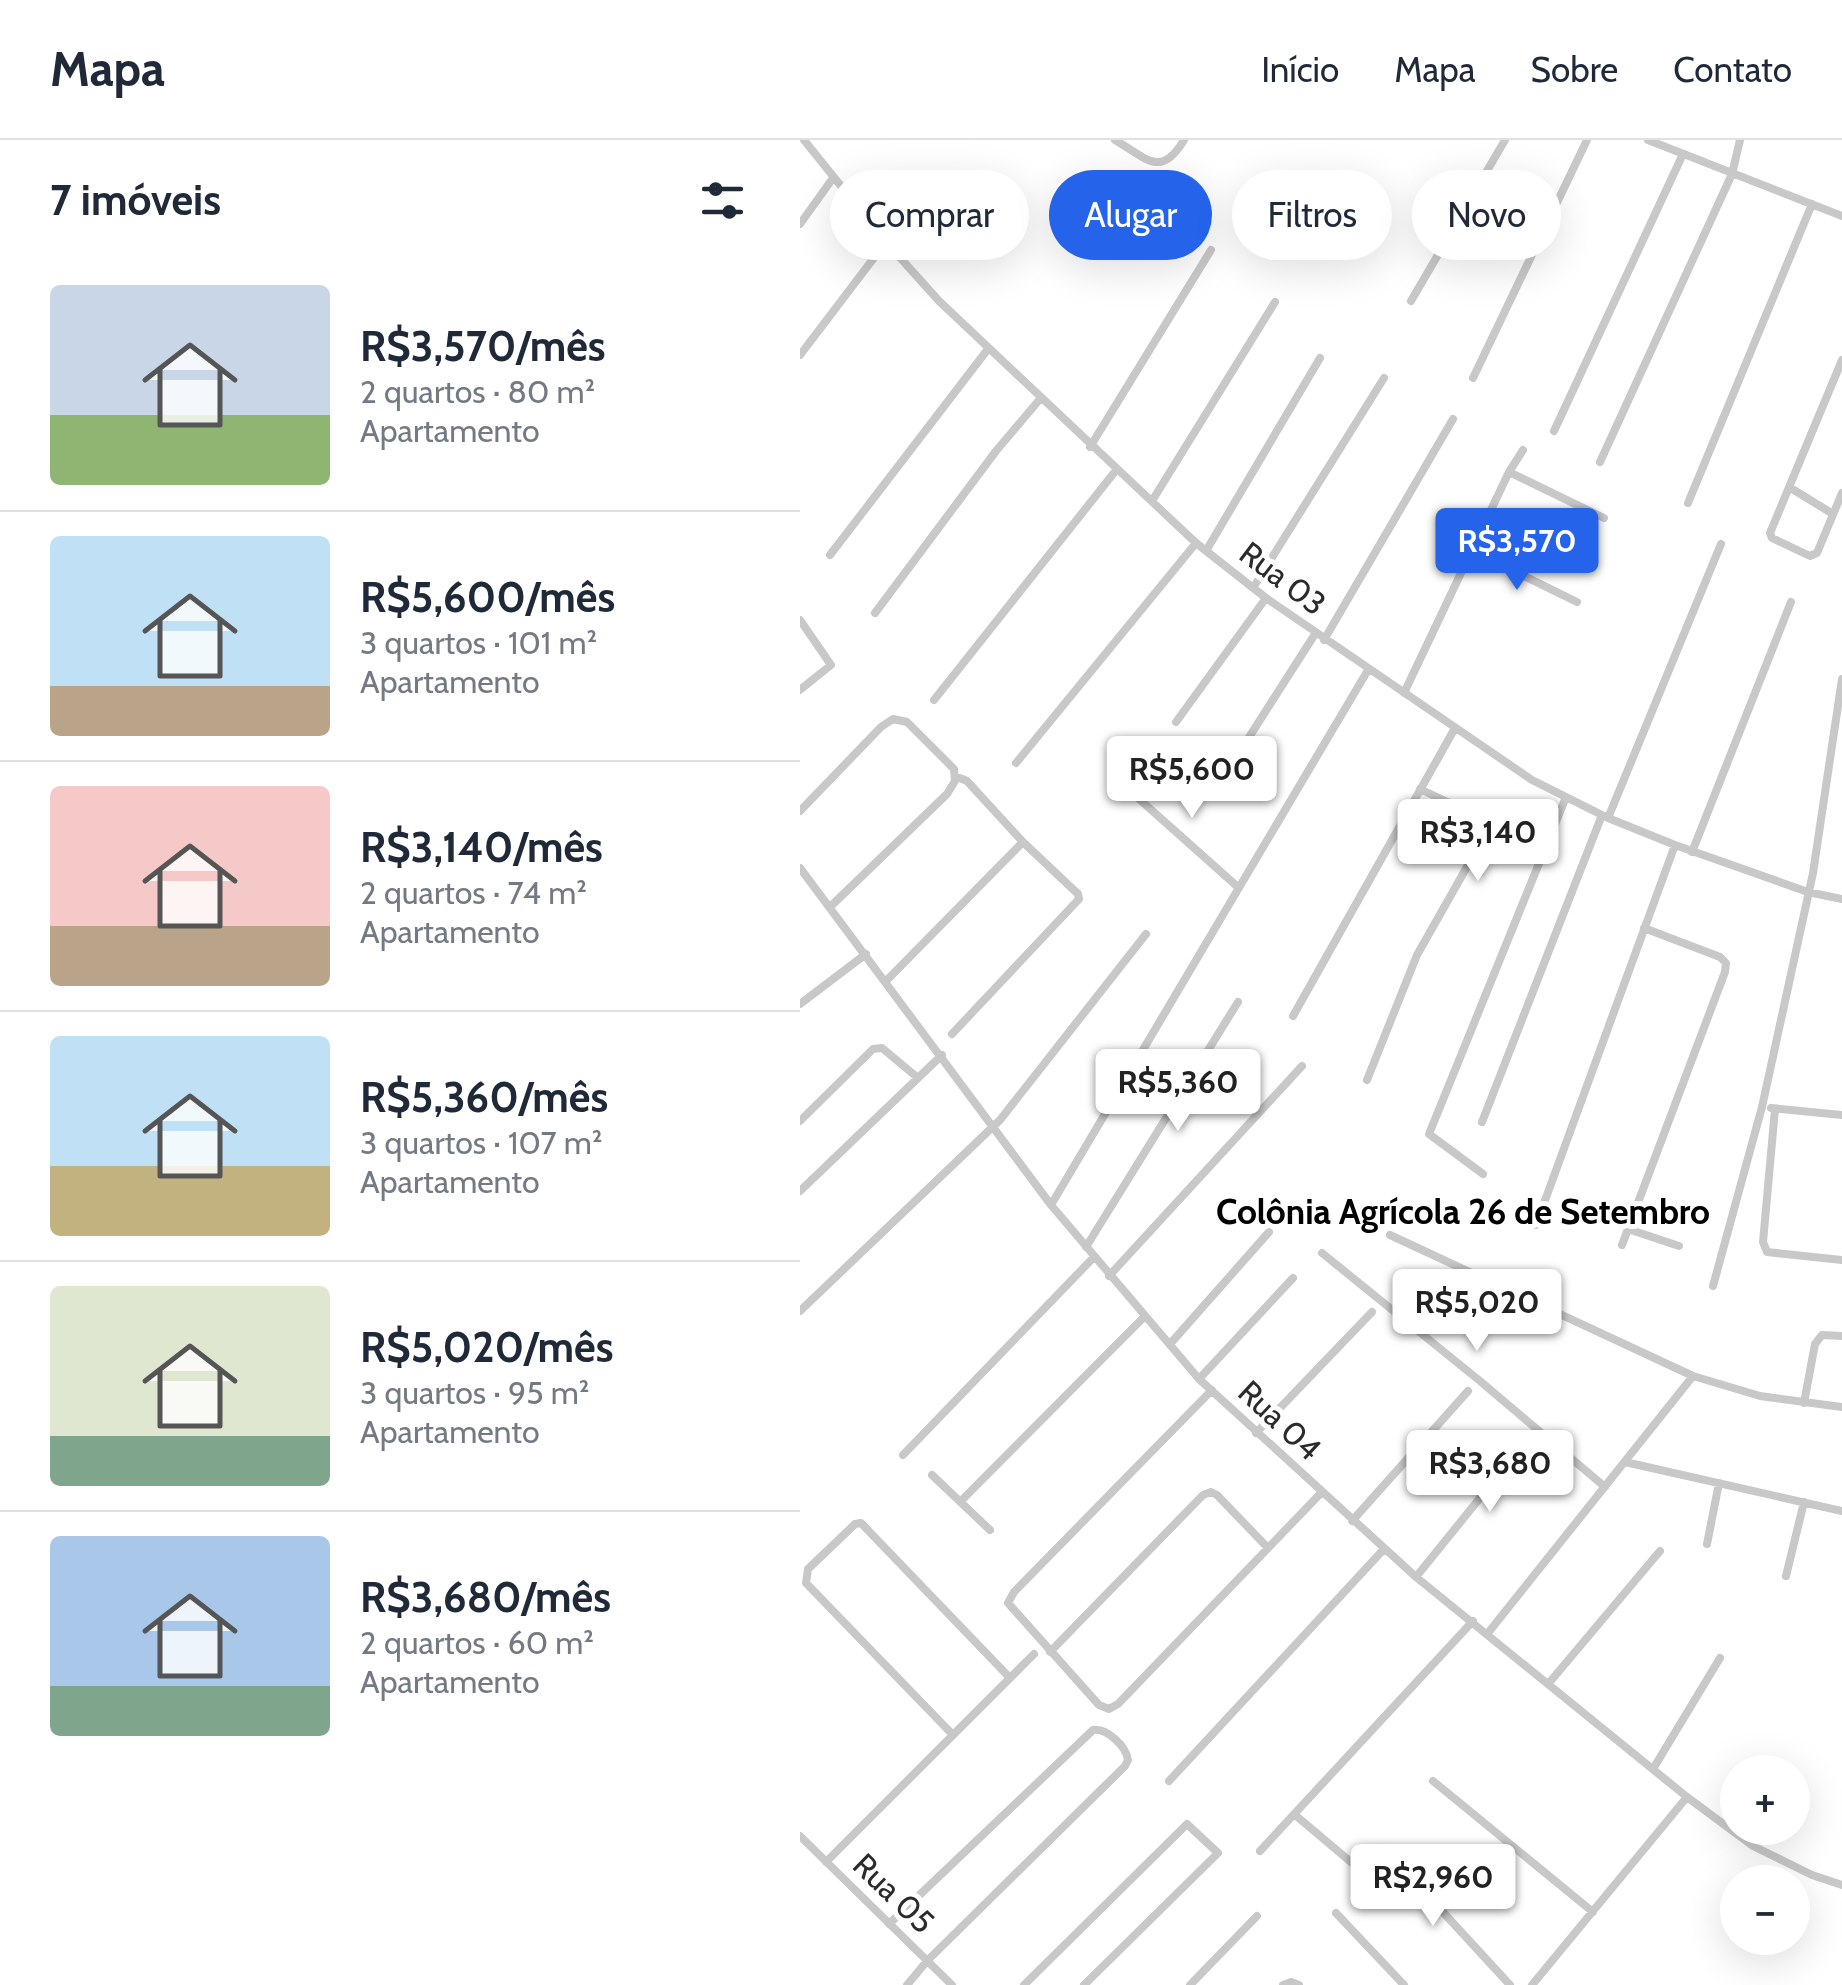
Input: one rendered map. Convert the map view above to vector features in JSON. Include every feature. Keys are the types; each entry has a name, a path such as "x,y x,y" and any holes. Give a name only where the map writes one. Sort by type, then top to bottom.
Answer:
{"street":[{"name":"Rua 03","path":"804,140 830,174"},
{"path":"1115,140 1155,164 1166,164 1184,140"},
{"path":"1411,301 1505,140"},
{"path":"1473,378 1586,140"},
{"path":"1648,140 1842,216"},
{"path":"1600,462 1732,174 1740,140"},
{"path":"1554,432 1683,154"},
{"path":"800,224 830,182"},
{"path":"1688,503 1812,204"},
{"path":"800,355 872,260"},
{"name":"Rua 03","path":"902,260 939,301 1090,446 1206,551 1315,634 1532,780 1675,846 1808,892 1842,899"},
{"path":"1090,446 1205,260"},
{"path":"1152,501 1275,302"},
{"path":"830,554 988,349"},
{"path":"1206,551 1320,358"},
{"path":"1842,360 1770,533 1772,538 1810,556 1816,553 1842,492"},
{"path":"1253,588 1384,378"},
{"path":"875,612 1040,399"},
{"path":"1324,640 1453,419"},
{"path":"1404,693 1523,450"},
{"path":"934,700 1117,468"},
{"path":"1509,472 1604,518"},
{"path":"1790,487 1833,514"},
{"path":"1016,763 1196,542"},
{"path":"1482,1122 1720,544"},
{"path":"1473,551 1577,602"},
{"path":"1176,722 1266,598"},
{"path":"1692,852 1791,602"},
{"path":"800,620 831,665 800,690"},
{"path":"1224,778 1315,634"},
{"path":"1052,1205 1368,670"},
{"path":"1713,1286 1762,1108 1808,892 1842,678"},
{"path":"800,811 893,718 906,722 954,769 955,782 948,794 830,907"},
{"path":"1293,1016 1455,728"},
{"path":"952,1034 1079,900 1078,894 967,781 955,776"},
{"path":"1120,782 1239,888"},
{"path":"1367,1080 1417,955 1487,826 1482,818 1420,789"},
{"path":"1483,1174 1430,1134 1566,797"},
{"path":"886,982 1023,842"},
{"path":"1536,1225 1675,846"},
{"name":"Rua 04","path":"801,873 866,954 1052,1205 1199,1379 1416,1577 1687,1797 1753,1846 1842,1885"},
{"path":"1622,1245 1726,962 1644,928"},
{"path":"800,1311 994,1125 1146,934"},
{"path":"800,1004 866,954"},
{"path":"1086,1247 1238,1002"},
{"path":"800,1122 873,1049 882,1048 918,1078"},
{"path":"800,1191 942,1055"},
{"path":"1109,1276 1302,1066"},
{"path":"1762,1108 1842,1115"},
{"path":"1775,1108 1763,1242 1767,1252 1842,1260"},
{"path":"1628,1229 1679,1246"},
{"path":"1170,1344 1269,1232"},
{"path":"1390,1234 1693,1376 1760,1396 1842,1407"},
{"path":"1322,1253 1480,1380 1604,1487"},
{"path":"902,1455 1094,1257"},
{"path":"1199,1379 1293,1278"},
{"path":"1256,1433 1372,1312"},
{"path":"961,1501 1145,1316"},
{"path":"1804,1403 1815,1344 1822,1335 1842,1336"},
{"path":"1488,1633 1693,1376"},
{"path":"1212,1390 1014,1592 1008,1603 1099,1706 1109,1709 1118,1704 1322,1493"},
{"path":"1352,1521 1468,1391"},
{"path":"1416,1577 1526,1441"},
{"path":"1625,1462 1842,1511"},
{"path":"932,1476 990,1530"},
{"path":"1706,1544 1719,1483"},
{"path":"1050,1652 1203,1495 1216,1495 1268,1548"},
{"path":"1786,1576 1804,1502"},
{"path":"952,1735 806,1583 808,1569 855,1524 861,1523 1010,1678"},
{"path":"1169,1781 1384,1549"},
{"path":"1549,1683 1660,1551"},
{"path":"1260,1851 1472,1621"},
{"path":"826,1862 1034,1654"},
{"path":"1654,1770 1720,1658"},
{"path":"889,1924 1093,1730 1106,1731 1127,1753 1124,1766 906,1985"},
{"path":"1433,1782 1593,1912"},
{"path":"1532,1985 1687,1797"},
{"path":"1294,1814 1352,1863"},
{"path":"1024,1985 1187,1824 1218,1853 1084,1985"},
{"name":"Rua 05","path":"800,1836 952,1985"},
{"path":"1384,1848 1510,1985"},
{"path":"1336,1913 1404,1985"},
{"path":"1190,1985 1257,1916"},
{"path":"1283,1985 1299,1985"}],"district":[{"name":"Colônia Agrícola 26 de Setembro","path":"1463,1211"}]}
